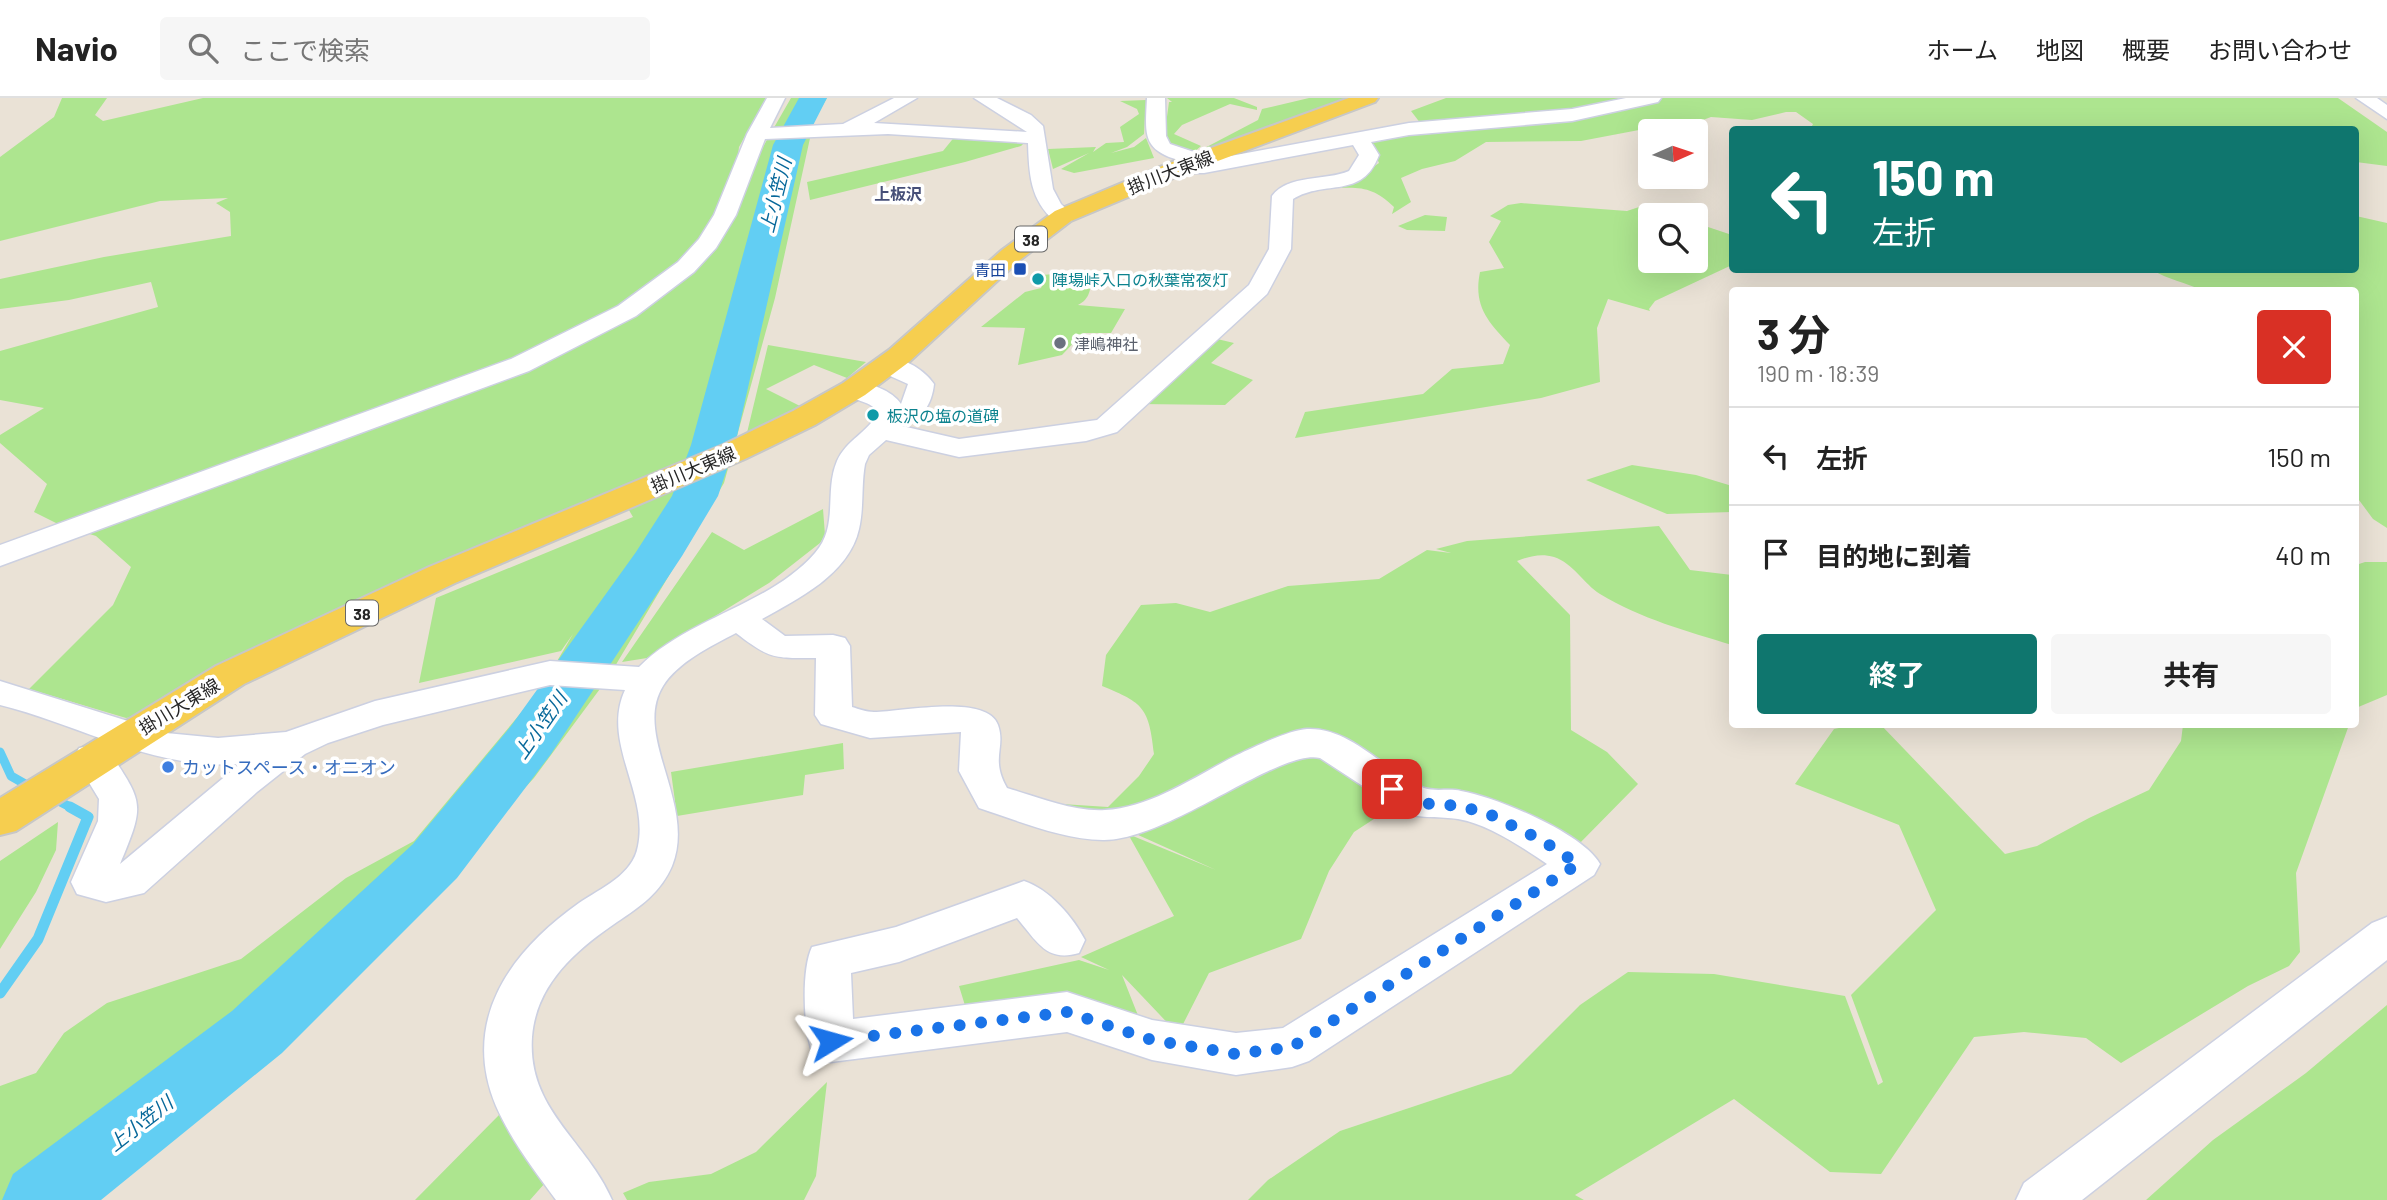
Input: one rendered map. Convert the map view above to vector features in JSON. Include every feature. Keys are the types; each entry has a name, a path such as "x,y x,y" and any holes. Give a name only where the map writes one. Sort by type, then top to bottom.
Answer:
{"main road":[{"name":"掛川大東線","path":"2,818 86,762 249,666 442,575 734,452 854,389 888,365 1011,255 1063,216 1175,169 1368,98"}],"street":[{"path":"4,560 509,369 627,311 686,267 708,243 770,134 776,98"},
{"path":"848,130 908,98"},
{"path":"984,98 1024,119 1036,130 1044,199 1053,211 1063,216"},
{"path":"1156,98 1155,140 1160,147 1199,160"},
{"path":"1175,169 1204,167 1356,141 1409,128 1572,115 1652,98"},
{"path":"2365,98 2387,113"},
{"path":"2376,98 2387,105"},
{"path":"884,426 958,449 1086,432 1107,426 1259,289 1280,249 1283,196 1292,189 1336,183 1356,176 1367,166 1369,155 1356,141 1318,118"},
{"path":"770,134 888,128 1037,138"},
{"path":"586,1200 520,1104 512,1075 509,1023 528,977 588,920 631,892 651,868 660,843 659,819 635,720 638,698 649,680 674,655 739,619 816,570 831,557 842,535 850,463 859,447 884,426 900,419 914,408 921,384 916,377 888,365"},
{"path":"854,389 885,401 892,412 884,426"},
{"path":"739,619 777,647 833,646 834,715 870,726 962,718 980,726 978,771 993,798 1060,819 1105,825 1154,814 1265,758 1307,742 1332,748 1418,803 1461,806 1491,815 1543,841 1578,864 1292,1047 1236,1054 1152,1040 1067,1012 831,1041 828,960 899,944 1024,898 1063,940"},
{"path":"0,693 34,700 151,743 205,750 252,752 292,745 375,714 550,673 649,680"},
{"path":"86,762 119,798 118,821 92,882 106,886 129,881 243,782 292,745"},
{"path":"2042,1200 2387,935"}],"green space":[{"path":"62,98 107,98 95,115 103,121 203,98 766,98 739,147 733,199 791,98 827,98 814,120 775,298 724,483 608,678 534,778 401,921 150,1154 94,1200 0,1200 0,1086 36,1073 64,1033 107,1003 241,959 346,878 414,841 540,690 573,634 561,651 419,683 436,598 633,517 616,488 138,716 126,718 29,689 113,605 131,567 96,536 58,524 34,512 47,484 0,443 0,435 44,408 0,400 0,351 158,307 151,282 69,300 0,309 0,279 104,257 231,236 230,212 216,203 228,198 160,201 0,241 0,157 54,117"},
{"path":"1167,98 1234,98 1257,107 1257,110 1230,104 1182,125 1174,134 1201,146 1193,153 1172,148 1164,139 1169,102 1172,102"},
{"path":"1309,98 1349,98 1228,144 1197,152 1258,120 1262,109"},
{"path":"1446,98 2338,98 2387,132 2387,166 2359,162 2359,126 1812,126 1813,124 1796,112 1786,112 1752,120 1711,117 1638,119 1638,130 1581,141 1486,142 1455,161 1422,169 1401,178 1411,202 1392,214 1394,207 1376,193 1357,188 1341,188 1379,163 1369,139 1421,124 1411,111"},
{"path":"1146,100 1144,134 1127,147 1111,153 1134,147 1146,138 1154,158 1074,173 1061,169 1089,153 1053,169 1048,149 1096,147 1093,152 1106,143 1124,142 1120,127 1139,114 1137,109 1120,101"},
{"path":"956,135 1031,136 1021,146 810,200 807,182 943,151"},
{"path":"1521,203 1627,211 1638,207 1638,273 1708,273 1708,227 1729,234 1729,266 1655,301 1650,311 1608,299 1597,328 1600,382 1541,398 1295,438 1305,412 1423,394 1452,369 1503,364 1510,345 1484,313 1478,284 1480,272 1504,268 1489,242 1501,221 1490,216 1508,205"},
{"path":"1425,215 1447,217 1445,231 1407,230 1398,226"},
{"path":"2359,217 2387,223 2387,528 2373,519 2359,500 2359,287 2193,287 2159,273 2359,273"},
{"path":"1091,271 1088,295 1078,305 1125,309 1111,333 1083,333 1062,355 1018,365 1025,328 981,327 1025,292 1041,288 1044,281 1042,275"},
{"path":"1213,338 1234,343 1211,363 1253,380 1225,405 1139,404"},
{"path":"768,345 866,362 847,378 814,365 766,389 804,408 746,437"},
{"path":"1632,465 1696,475 1729,485 1729,512 1667,514 1586,480"},
{"path":"823,509 825,535 820,543 769,583 647,658 622,662 712,532 744,550"},
{"path":"1659,526 1690,570 1729,575 1729,644 1632,611 1594,590 1567,564 1554,557 1545,555 1517,561 1570,615 1571,730 1607,752 1638,784 1577,846 1417,791 1354,832 1329,871 1301,939 1209,973 1178,1034 1122,975 1141,1023 967,1012 959,986 1079,960 1109,970 1081,957 1174,916 1128,834 1216,870 1127,830 1016,801 1108,807 1139,776 1154,754 1150,726 1142,709 1127,697 1102,686 1106,655 1141,605 1176,603 1210,612 1288,586 1379,579 1427,550 1451,553 1436,549 1467,541"},
{"path":"2387,562 2387,695 2359,707 2359,564"},
{"path":"1884,728 2005,854 2037,846 2149,790 2181,741 2183,728 2348,728 2296,873 2300,952 2289,966 2248,986 2121,1063 2086,1038 2024,1032 1974,1037 1881,1174 1830,1172 1734,1099 1575,1195 1584,1200 1248,1200 1268,1180 1340,1131 1511,1074 1580,1005 1628,972 1714,974 1845,996 1878,1085 1883,1082 1851,995 1936,910 1899,825 1795,784 1834,729"},
{"path":"843,743 844,769 805,775 803,795 677,816 671,772"},
{"path":"58,822 56,850 36,892 0,949 0,861"},
{"path":"2387,1005 2387,1200 2146,1200 2213,1140 2306,1073"},
{"path":"827,1082 816,1176 804,1200 627,1200 623,1193 649,1182 711,1174 756,1152"},
{"path":"499,1115 545,1183 530,1200 415,1200"}],"waterway":[{"name":"上小笠川","path":"41,1200 257,1032 435,861 531,740 658,556 695,496 713,445 788,145 813,98"},
{"path":"0,752 11,776 32,788"},
{"path":"51,797 74,809"},
{"path":"0,993 38,939 88,817 70,807"}],"place":[{"name":"青田","path":"1020,269"},
{"name":"陣場峠入口の秋葉常夜灯","path":"1038,279"},
{"name":"津嶋神社","path":"1060,343"},
{"name":"板沢の塩の道碑","path":"873,415"},
{"name":"カットスペース・オニオン","path":"168,767"}],"district":[{"name":"上板沢","path":"898,193"}],"route":[{"path":"831,1041 1006,1017 1067,1012 1152,1040 1236,1054 1292,1047 1578,864 1543,841 1491,815 1461,806 1418,803 1392,789"}]}
